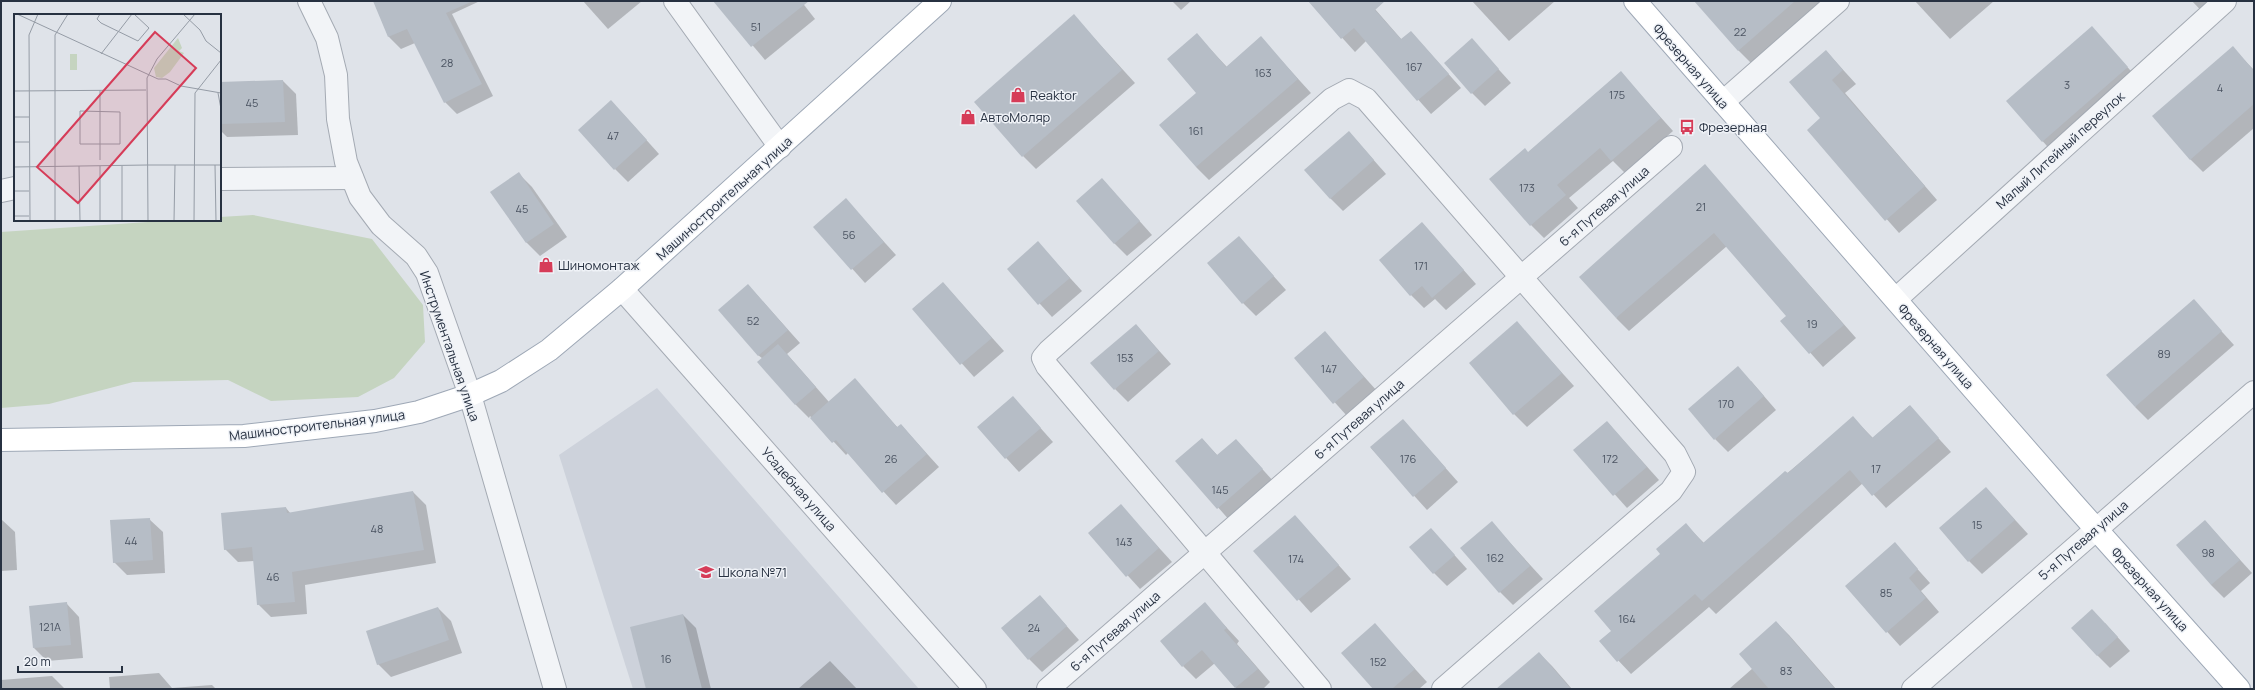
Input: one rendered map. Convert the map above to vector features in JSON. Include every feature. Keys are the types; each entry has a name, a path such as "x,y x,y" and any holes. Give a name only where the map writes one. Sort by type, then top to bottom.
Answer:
{"main road":[{"name":"Машиностроительная улица","path":"1,440 244,436 375,421 419,412 470,395 501,381 549,350 622,289 940,1"},
{"name":"Фрезерная улица","path":"1634,1 2239,689"}],"street":[{"name":"Инструментальная улица","path":"309,1 327,38 336,75 338,119 346,162 360,197 381,225 416,256 427,273 470,395 555,689"},
{"path":"675,1 780,147"},
{"path":"1723,102 1838,1"},
{"name":"Малый Литейный переулок","path":"1896,299 2225,1"},
{"path":"1320,689 1047,366 1043,358 1055,345 1332,99 1349,90 1366,99 1522,276 1675,454 1684,472 1671,491 1443,689"},
{"name":"6-я Путевая улица","path":"1048,689 1671,147"},
{"path":"221,179 352,178"},
{"path":"1,191 14,188"},
{"name":"Усадебная улица","path":"622,289 975,689"},
{"name":"5-я Путевая улица","path":"1913,689 2096,528 2254,392"}],"shaded area":[{"name":"Школа №71","path":"657,388 919,689 633,689 559,455"}],"green space":[{"path":"253,215 372,239 423,305 425,342 394,378 358,397 271,401 228,380 133,382 49,404 1,408 1,232 162,221 221,221 221,217"}],"building":[{"path":"373,1 473,1 446,13 482,84 444,103 407,29 388,37"},
{"path":"713,1 809,1 751,47"},
{"path":"1308,1 1385,1 1375,10 1401,39 1411,31 1449,74 1417,101 1354,28 1341,39"},
{"path":"1694,1 1795,1 1738,51"},
{"path":"1074,14 1122,70 1022,157 974,102"},
{"path":"2092,26 2128,67 2042,142 2006,101"},
{"path":"1197,33 1226,67 1261,36 1298,79 1196,167 1159,125 1196,93 1167,59"},
{"path":"1472,38 1499,69 1471,94 1444,63"},
{"path":"2233,46 2254,71 2254,104 2190,160 2152,116"},
{"path":"1826,50 1843,70 1832,80 1925,186 1885,221 1807,130 1820,118 1789,82"},
{"path":"1621,71 1661,118 1611,161 1600,148 1557,185 1566,195 1530,226 1489,179 1525,148 1528,152"},
{"path":"283,80 285,122 221,124 221,82"},
{"path":"611,100 647,140 614,170 578,130"},
{"path":"1349,131 1374,160 1330,199 1304,170"},
{"path":"1705,164 1844,325 1809,354 1780,321 1786,316 1714,233 1616,318 1579,277"},
{"path":"519,172 554,224 526,243 490,192"},
{"path":"1102,178 1140,221 1114,244 1076,201"},
{"path":"846,198 884,242 851,270 813,227"},
{"path":"1422,222 1464,270 1432,298 1422,286 1410,296 1379,260"},
{"path":"1239,236 1274,276 1242,304 1207,263"},
{"path":"1038,241 1070,278 1038,305 1007,269"},
{"path":"943,282 992,338 960,365 912,309"},
{"path":"748,284 788,330 758,356 718,310"},
{"path":"2194,299 2222,331 2135,407 2106,375"},
{"path":"1517,321 1562,373 1513,415 1469,363"},
{"path":"1136,324 1159,351 1114,390 1090,363"},
{"path":"1325,331 1364,377 1333,404 1294,358"},
{"path":"778,344 816,387 795,405 757,362"},
{"path":"1738,366 1764,396 1714,440 1688,409"},
{"path":"855,378 897,427 901,424 927,454 882,493 836,440 832,443 810,418"},
{"path":"1013,396 1041,428 1005,459 977,427"},
{"path":"1910,405 1939,438 1872,496 1850,470 1702,601 1695,594 1617,662 1599,641 1611,631 1594,611 1660,554 1656,549 1686,523 1703,543 1785,471 1788,473 1853,416 1872,438"},
{"path":"1403,419 1446,468 1413,497 1370,447"},
{"path":"1607,421 1647,467 1613,496 1573,450"},
{"path":"1202,438 1217,455 1236,439 1263,469 1217,509 1175,461"},
{"path":"1986,487 2015,520 1968,562 1939,528"},
{"path":"413,491 424,550 292,572 295,602 257,605 252,547 224,550 221,513 286,507 287,513"},
{"path":"1121,504 1159,548 1126,577 1088,533"},
{"path":"1295,515 1339,565 1297,601 1253,551"},
{"path":"150,518 153,560 113,563 110,520"},
{"path":"2205,520 2240,560 2211,585 2176,545"},
{"path":"1492,521 1530,566 1499,593 1460,548"},
{"path":"1431,528 1455,555 1433,574 1409,547"},
{"path":"1895,542 1918,569 1909,578 1926,598 1886,633 1845,586"},
{"path":"1040,595 1067,626 1028,660 1001,628"},
{"path":"67,602 71,645 33,648 29,606"},
{"path":"1205,602 1227,628 1224,630 1258,669 1235,688 1202,650 1182,667 1160,641"},
{"path":"438,607 449,640 377,665 366,631"},
{"path":"2092,609 2118,637 2097,656 2071,628"},
{"path":"683,614 702,689 646,689 630,627"},
{"path":"1776,621 1835,689 1769,689 1739,654"},
{"path":"1375,623 1415,669 1392,689 1373,689 1341,653"},
{"path":"1539,652 1571,689 1496,689"}],"place":[{"name":"Reaktor","path":"1018,95"},
{"name":"АвтоМоляр","path":"968,117"},
{"name":"Фрезерная","path":"1687,127"},
{"name":"Шиномонтаж","path":"546,265"},
{"name":"Школа №71","path":"706,572"}]}
